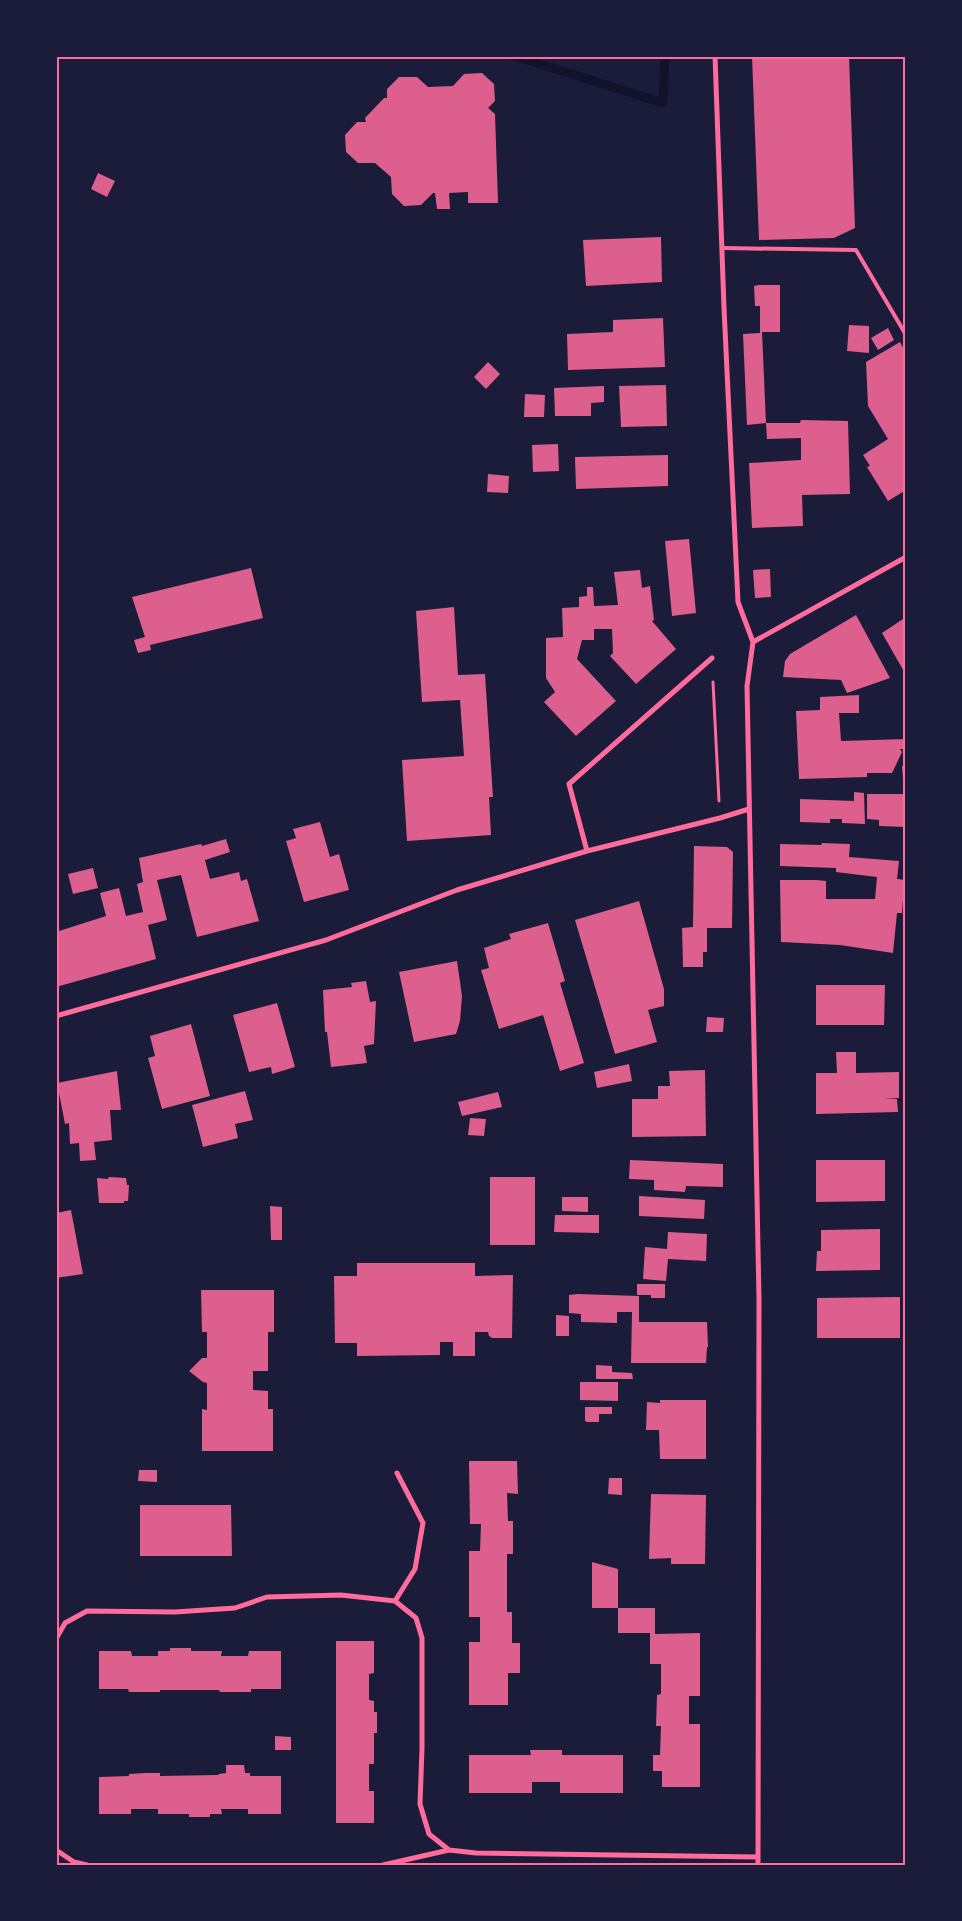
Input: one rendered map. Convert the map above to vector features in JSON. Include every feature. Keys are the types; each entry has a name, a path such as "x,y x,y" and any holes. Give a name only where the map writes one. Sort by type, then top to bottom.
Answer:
{"street":[{"path":"715,56 738,602 753,642 747,686 759,1299 758,1865"},
{"path":"753,642 906,557"},
{"path":"587,850 570,784 712,658"},
{"path":"56,1016 326,940 457,890 587,850 720,818 749,809"},
{"path":"395,1601 415,1568 423,1523 397,1473"},
{"path":"56,1639 65,1623 87,1611 175,1612 235,1608 267,1597 341,1594 395,1601 416,1618 422,1638 420,1804 429,1834 449,1850"},
{"path":"56,1850 74,1862 87,1865"},
{"path":"383,1865 449,1850 476,1853 758,1857"}],"lane":[{"path":"722,248 856,250 906,335"}],"path":[{"path":"712,658 720,818"}],"building":[{"path":"752,56 849,56 855,228 834,238 759,240"},
{"path":"482,73 494,84 495,101 488,108 495,114 498,203 468,203 468,192 449,193 450,209 437,209 435,193 433,193 421,205 404,206 392,194 391,177 375,163 358,163 346,152 345,135 357,122 366,122 365,118 384,98 387,98 387,89 399,77 417,77 428,87 453,86 464,74"},
{"path":"98,173 115,181 107,197 91,189"},
{"path":"661,237 662,282 586,286 583,240"},
{"path":"780,285 780,332 762,332 766,423 747,425 743,334 760,333 760,306 755,306 754,286"},
{"path":"663,318 665,367 568,370 567,334 613,332 613,320"},
{"path":"849,325 869,326 869,353 847,351"},
{"path":"888,328 894,340 878,350 871,338"},
{"path":"900,342 906,353 906,490 888,501 867,467 870,466 863,455 888,439 868,406 866,362"},
{"path":"488,362 500,374 486,389 474,377"},
{"path":"666,385 667,426 621,427 619,386"},
{"path":"604,386 604,402 591,403 591,416 555,416 554,388"},
{"path":"525,394 545,395 544,417 524,417"},
{"path":"801,420 848,421 850,494 802,495 803,526 752,528 749,463 801,460 801,438 767,439 766,423 800,423"},
{"path":"558,444 559,471 533,472 532,445"},
{"path":"668,455 668,486 576,489 575,457"},
{"path":"488,474 509,476 508,493 487,492"},
{"path":"689,539 696,613 672,616 665,541"},
{"path":"251,568 263,618 150,645 151,650 138,653 134,640 145,637 132,597"},
{"path":"770,569 771,597 755,598 753,570"},
{"path":"640,570 642,588 650,586 654,620 652,621 676,649 636,684 610,656 613,653 612,629 594,629 594,640 582,640 577,659 616,701 576,736 544,702 555,692 546,678 546,638 563,637 562,608 579,607 579,597 587,596 587,587 593,587 594,606 618,605 614,572"},
{"path":"454,607 458,675 485,674 493,797 489,797 491,835 407,841 402,760 464,756 460,700 422,702 416,611"},
{"path":"856,615 890,678 847,693 841,680 783,677 785,661 790,654"},
{"path":"906,617 906,675 882,633"},
{"path":"859,695 859,713 839,713 841,741 906,739 906,749 900,749 902,752 892,773 867,773 867,777 799,779 796,711 820,710 820,697"},
{"path":"902,766 906,766 906,790 904,790"},
{"path":"854,792 864,793 865,824 842,823 842,819 830,819 830,823 800,822 800,799 854,801"},
{"path":"867,794 906,794 906,827 879,826 879,820 867,819"},
{"path":"320,822 330,857 339,854 349,890 304,902 286,841 296,838 293,829"},
{"path":"226,839 230,852 205,860 210,879 239,872 241,881 247,879 259,921 197,937 181,875 157,880 167,920 148,925 156,959 56,987 56,932 106,916 100,893 119,888 126,916 143,912 137,884 143,882 139,858 201,844 202,846"},
{"path":"822,843 850,844 849,857 899,861 897,879 906,880 906,899 903,899 902,913 897,913 893,953 840,945 781,942 780,880 826,881 826,899 875,899 877,877 836,872 836,868 780,866 780,844 821,845"},
{"path":"694,846 727,847 733,852 732,928 707,928 707,952 703,952 703,967 683,967 682,928 693,927"},
{"path":"93,868 98,888 73,894 68,874"},
{"path":"639,901 664,989 664,1006 648,1010 657,1042 615,1054 575,920"},
{"path":"548,923 565,981 560,983 584,1063 560,1071 543,1015 499,1029 481,970 489,968 484,948 511,939 509,934"},
{"path":"457,961 462,996 460,1021 456,1034 414,1042 399,972"},
{"path":"366,981 370,1002 376,1001 374,1044 364,1046 367,1063 331,1067 327,1032 325,1032 323,990 352,987 351,983"},
{"path":"816,985 885,985 884,1025 816,1025"},
{"path":"277,1003 295,1067 272,1074 271,1067 249,1072 233,1015"},
{"path":"707,1017 724,1018 723,1032 706,1032"},
{"path":"191,1024 210,1096 162,1109 148,1058 155,1056 150,1036"},
{"path":"836,1052 856,1052 856,1073 899,1072 899,1098 884,1099 897,1099 898,1112 816,1114 816,1073 837,1073"},
{"path":"629,1064 632,1081 597,1088 594,1072"},
{"path":"705,1070 706,1136 632,1137 632,1099 658,1099 658,1086 670,1086 669,1071"},
{"path":"117,1071 121,1110 110,1110 112,1140 94,1142 96,1160 80,1161 79,1143 70,1144 69,1123 65,1124 57,1083"},
{"path":"245,1091 253,1120 235,1124 238,1138 203,1147 192,1105"},
{"path":"498,1092 502,1107 462,1116 458,1102"},
{"path":"470,1118 486,1119 484,1136 468,1135"},
{"path":"630,1160 723,1164 723,1187 686,1186 685,1192 654,1190 654,1180 629,1179"},
{"path":"816,1160 885,1160 885,1201 816,1202"},
{"path":"109,1177 126,1178 127,1185 129,1185 128,1201 124,1201 124,1203 99,1203 97,1178 108,1179"},
{"path":"490,1177 535,1177 535,1245 490,1245"},
{"path":"639,1196 705,1200 704,1219 639,1216"},
{"path":"562,1197 588,1197 588,1212 562,1211"},
{"path":"270,1206 282,1207 282,1240 271,1240"},
{"path":"71,1210 83,1274 56,1278 56,1213"},
{"path":"555,1215 599,1215 599,1233 554,1232"},
{"path":"880,1229 880,1270 816,1271 817,1251 821,1251 821,1230"},
{"path":"668,1232 707,1234 706,1261 668,1259 666,1281 643,1279 645,1247 667,1249"},
{"path":"357,1263 475,1263 475,1276 513,1275 512,1338 492,1338 488,1332 475,1332 475,1356 453,1356 453,1342 440,1342 440,1355 357,1356 357,1343 335,1343 334,1276 357,1276"},
{"path":"637,1284 665,1284 665,1298 637,1295"},
{"path":"201,1290 274,1290 274,1332 268,1332 268,1371 253,1371 253,1390 268,1391 268,1409 273,1409 273,1451 202,1451 202,1409 207,1410 207,1383 189,1371 202,1358 207,1358 207,1332 202,1332"},
{"path":"569,1295 639,1296 639,1322 707,1322 708,1347 706,1363 631,1363 632,1312 617,1312 617,1323 581,1322 581,1314 569,1313"},
{"path":"900,1297 900,1338 817,1338 817,1298"},
{"path":"556,1315 569,1316 569,1336 556,1336"},
{"path":"596,1365 612,1366 612,1372 632,1373 633,1379 596,1379"},
{"path":"580,1382 618,1382 618,1401 580,1400"},
{"path":"660,1400 706,1400 706,1459 660,1459 659,1430 646,1430 647,1402 660,1403"},
{"path":"585,1407 612,1407 612,1414 599,1414 599,1422 587,1422 585,1421"},
{"path":"469,1461 517,1461 518,1494 507,1493 508,1521 513,1521 513,1554 507,1554 507,1612 512,1612 512,1643 520,1643 520,1673 508,1673 508,1705 469,1705 469,1642 480,1642 480,1617 469,1617 469,1551 480,1551 481,1524 470,1524"},
{"path":"139,1470 157,1470 157,1482 138,1481"},
{"path":"609,1478 622,1478 622,1495 608,1494"},
{"path":"651,1494 706,1495 705,1564 671,1564 671,1558 649,1559"},
{"path":"140,1505 231,1505 232,1556 140,1556"},
{"path":"592,1562 618,1569 618,1608 592,1608"},
{"path":"618,1608 655,1608 655,1634 700,1633 700,1696 689,1696 689,1724 700,1724 700,1787 662,1787 662,1771 653,1771 653,1755 660,1755 661,1726 656,1726 657,1695 661,1694 661,1664 650,1664 650,1633 618,1633"},
{"path":"336,1641 374,1641 374,1673 369,1674 369,1700 374,1701 374,1712 377,1712 377,1733 374,1733 374,1764 369,1764 369,1791 374,1791 374,1823 336,1823"},
{"path":"170,1648 191,1648 191,1651 222,1651 221,1656 248,1656 249,1651 281,1651 281,1689 251,1689 251,1692 160,1690 160,1692 129,1692 128,1689 99,1689 99,1651 131,1651 132,1656 158,1656 158,1651 170,1651"},
{"path":"275,1736 291,1737 291,1750 275,1750"},
{"path":"530,1750 562,1750 562,1755 623,1755 623,1793 560,1793 560,1782 532,1782 532,1793 469,1793 469,1755 531,1755"},
{"path":"226,1765 244,1765 245,1773 250,1773 250,1776 281,1776 281,1814 248,1814 248,1809 221,1809 222,1814 210,1814 210,1817 189,1817 189,1814 158,1814 158,1809 131,1809 131,1814 99,1814 99,1777 129,1776 129,1774 145,1773 160,1773 160,1776 218,1775 226,1773"}],"waterway":[{"path":"515,56 663,103 665,56"}]}
